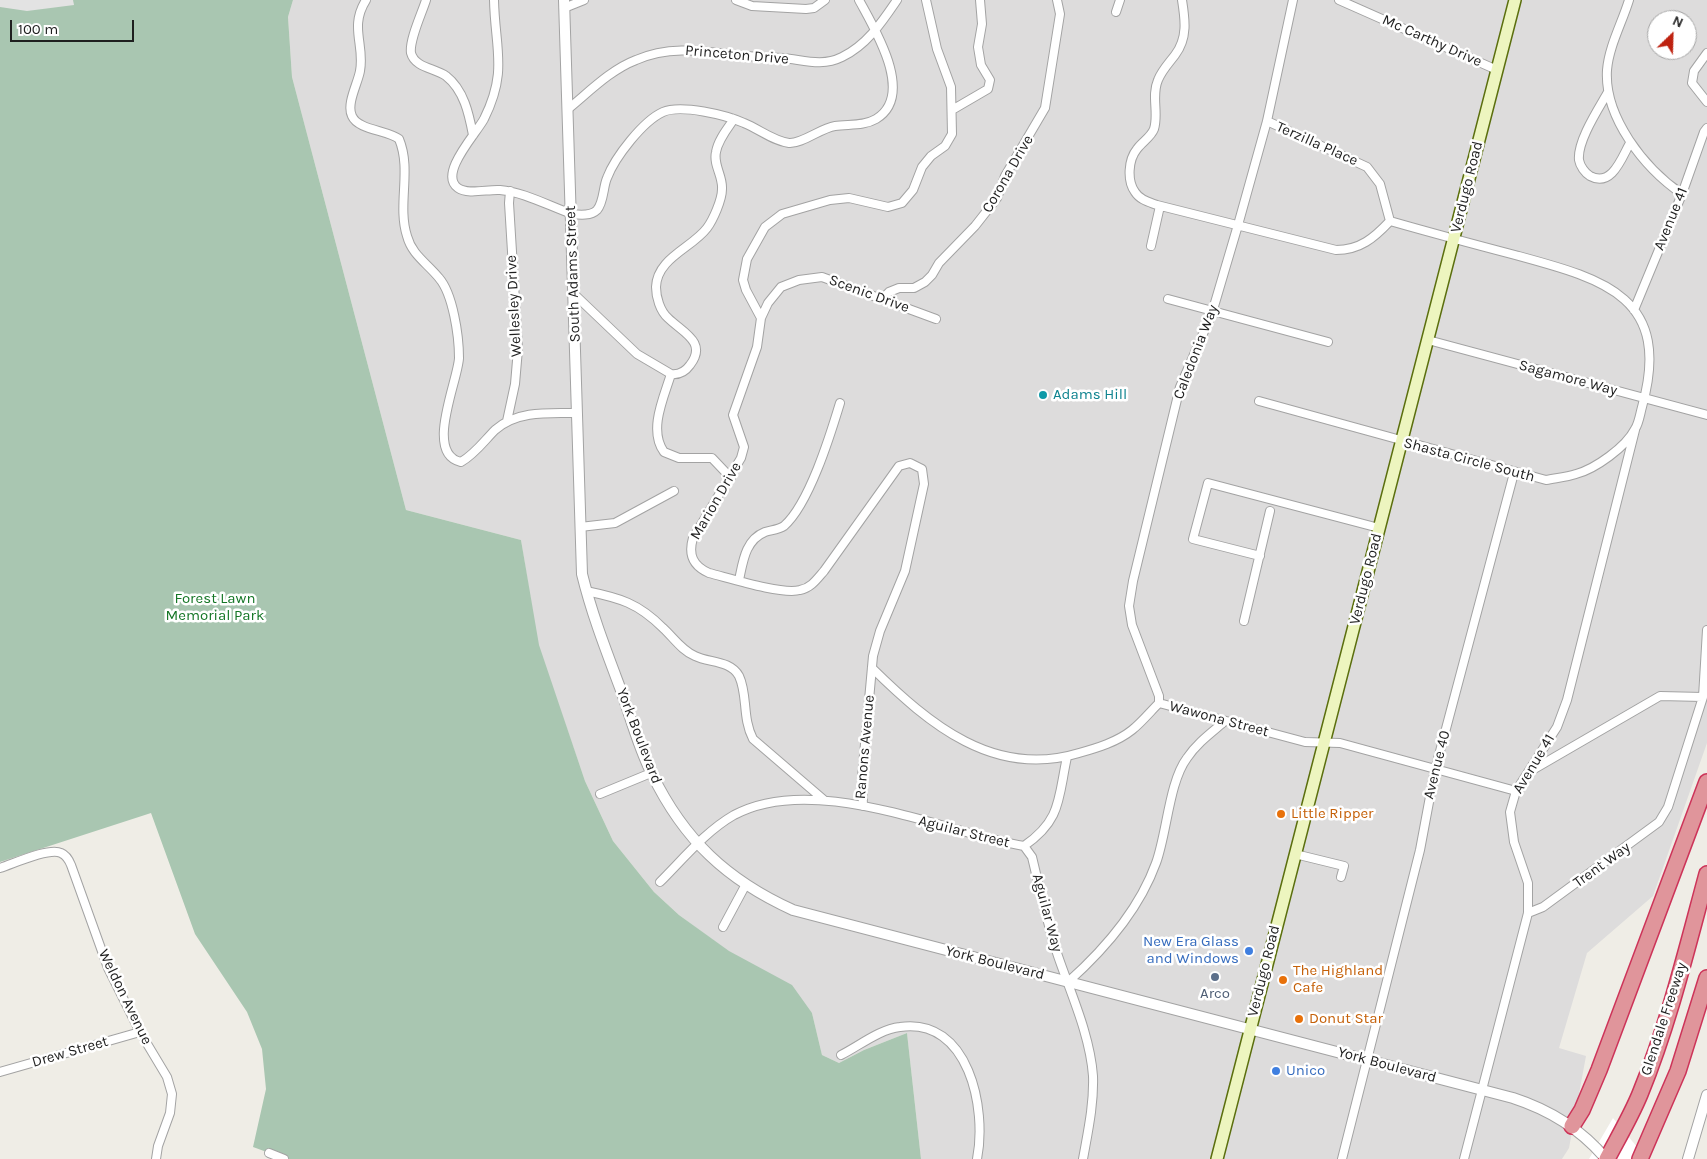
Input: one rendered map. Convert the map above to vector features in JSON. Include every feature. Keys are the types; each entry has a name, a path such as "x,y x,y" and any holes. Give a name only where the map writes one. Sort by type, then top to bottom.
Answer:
{"highway":[{"path":"1572,1126 1582,1110 1599,1070 1707,782"},
{"name":"Glendale Freeway","path":"1606,1159 1639,1096 1656,1051 1674,999 1707,874"},
{"name":"Glendale Freeway","path":"1642,1156 1678,1071 1707,978"}],"main road":[{"name":"Verdugo Road","path":"1217,1159 1515,0"}],"street":[{"path":"366,0 360,8 357,24 360,70 350,108 352,117 358,122 399,139 405,173 404,222 410,248 439,278 450,299 459,358 443,431 445,448 452,458 461,462 470,457 497,429 508,421 534,414 577,413"},
{"path":"426,0 412,42 411,52 419,64 445,76 459,92 470,119 473,135"},
{"path":"494,0 500,65 499,79 484,119 454,166 452,178 459,189 510,191 572,214 592,213 598,209 612,167 654,116 674,109 685,109 734,119 780,140 795,142 823,129 856,125 878,119 890,103 895,87 889,64 859,0"},
{"path":"564,4 584,0"},
{"path":"736,0 752,6 806,9 822,4 825,0"},
{"name":"Princeton Drive","path":"568,109 616,71 636,59 684,49 820,63 842,57 874,33 897,0"},
{"path":"761,318 746,290 743,280 748,259 765,227 782,214 830,200 849,198 888,207 902,203 913,190 922,167 931,156 945,146 952,134 951,87 937,49 926,0"},
{"path":"952,110 988,89 990,80 981,65 978,47 982,24 980,0"},
{"name":"Corona Drive","path":"883,298 889,292 899,288 914,288 932,276 939,263 976,226 997,198 1005,176 1045,108 1060,14 1057,0"},
{"path":"1116,12 1120,0"},
{"path":"1182,0 1186,23 1183,38 1176,53 1158,80 1154,95 1153,130 1136,150 1130,164 1130,181 1134,192 1142,199 1160,206 1336,250 1350,250 1365,244 1390,221"},
{"name":"Caledonia Way","path":"1159,703 1159,696 1132,625 1129,606 1132,581 1180,387 1212,313 1238,225 1266,121 1293,0"},
{"name":"Mc Carthy Drive","path":"1339,0 1497,70"},
{"path":"1629,0 1611,50 1607,69 1608,92 1630,143 1656,173 1682,194"},
{"name":"South Adams Street","path":"564,4 572,214 580,548"},
{"path":"1707,53 1694,71 1692,83 1707,102"},
{"path":"1608,92 1591,122 1582,146 1579,160 1583,169 1590,176 1599,179 1609,176 1616,170 1630,143"},
{"path":"574,294 637,354 671,374 678,375 687,370 696,358 696,348 693,340 666,317 658,301 656,285 660,272 672,258 707,228 722,188 716,163 717,146 734,119"},
{"name":"Terzilla Place","path":"1266,121 1367,167 1380,184 1390,221"},
{"name":"Avenue 41","path":"1634,310 1707,128"},
{"name":"Wellesley Drive","path":"508,421 515,384 518,349 509,203 510,191"},
{"path":"1151,246 1160,206"},
{"name":"Shasta Circle South","path":"1259,401 1401,442 1546,480 1578,474 1611,456 1635,429 1644,398 1650,361 1647,335 1634,310 1614,289 1577,272 1390,221"},
{"name":"Scenic Drive","path":"761,318 768,303 780,287 799,280 822,277 936,319"},
{"path":"1168,299 1212,313 1328,342"},
{"name":"Marion Drive","path":"761,318 757,347 734,415 744,447 731,478 693,538 690,548 692,560 700,569 779,590 800,591 815,583 899,466 910,463 922,469"},
{"name":"Sagamore Way","path":"1428,340 1707,415"},
{"path":"671,374 658,425 660,445 664,452 679,458 712,458 731,478"},
{"path":"739,580 746,549 754,538 784,526 802,501 825,453 840,403"},
{"name":"Avenue 41","path":"1464,1159 1528,913 1528,883 1514,842 1510,812 1516,791 1557,727 1567,700 1635,429"},
{"name":"Ranons Avenue","path":"660,882 698,845 732,816 757,804 824,800 863,806 862,778 872,668 880,631 905,571 924,484 922,469"},
{"name":"Avenue 40","path":"1342,1159 1420,850 1435,770 1514,473"},
{"path":"1260,556 1193,539 1208,483 1379,528"},
{"path":"580,527 615,523 674,491"},
{"path":"1244,621 1270,511"},
{"name":"York Boulevard","path":"580,548 582,574 586,591 651,773 675,815 698,845 730,875 745,886 793,910 817,918 1250,1028 1532,1104 1572,1126 1594,1145 1606,1159"},
{"path":"586,591 634,604 654,619 694,656 731,667 738,675 742,685 747,728 753,739 824,800"},
{"name":"Trent Way","path":"1528,913 1542,907 1648,832 1659,822 1668,807 1704,697 1707,630"},
{"name":"Wawona Street","path":"872,668 899,694 934,722 978,748 1010,759 1048,760 1067,757 1118,739 1132,730 1159,703 1305,742 1340,743 1516,791"},
{"path":"1527,772 1660,696 1704,697"},
{"path":"1068,982 1126,920 1155,866 1164,837 1177,776 1185,759 1198,743 1225,721"},
{"name":"Aguilar Street","path":"863,806 1024,846 1037,837 1052,821 1067,757"},
{"path":"600,794 651,773"},
{"name":"Aguilar Way","path":"1024,846 1032,856 1058,955 1075,1000 1093,1075 1092,1112 1083,1159"},
{"name":"Weldon Avenue","path":"0,868 45,853 60,852 66,856 71,865 108,968 140,1032 167,1078 172,1094 170,1113 158,1146 156,1159"},
{"path":"1295,854 1344,866 1341,877"},
{"path":"723,927 745,886"},
{"path":"841,1055 900,1027 924,1029 949,1042 961,1054 969,1070 975,1094 980,1121 977,1159"},
{"name":"Drew Street","path":"0,1072 140,1032"},
{"path":"1688,1159 1707,1095"},
{"path":"269,1153 284,1159"}],"shaded area":[{"path":"0,0 73,0 74,5 27,11 0,7"},
{"path":"293,0 1707,0 1707,743 1653,896 1587,953 1559,1048 1586,1056 1569,1148 1562,1159 921,1159 907,1033 864,1050 839,1063 822,1055 812,1013 679,915 654,892 613,841 585,781 538,645 521,540 406,510 292,77 288,17"}],"green space":[{"name":"Forest Lawn Memorial Park","path":"0,0 293,0 288,17 292,77 406,510 521,540 539,645 585,781 613,841 654,892 679,915 729,951 792,985 812,1013 822,1055 839,1063 864,1050 907,1033 921,1159 286,1159 253,1147 266,1089 262,1049 247,1012 195,934 151,813 0,862"}],"pier":[{"path":"1613,1118 1647,1159 1589,1159"}],"place":[{"name":"Adams Hill","path":"1043,395"},
{"name":"Little Ripper","path":"1281,814"},
{"name":"New Era Glass and Windows","path":"1249,951"},
{"name":"Arco","path":"1215,977"},
{"name":"The Highland Cafe","path":"1283,980"},
{"name":"Donut Star","path":"1299,1019"},
{"name":"Unico","path":"1276,1071"}]}
